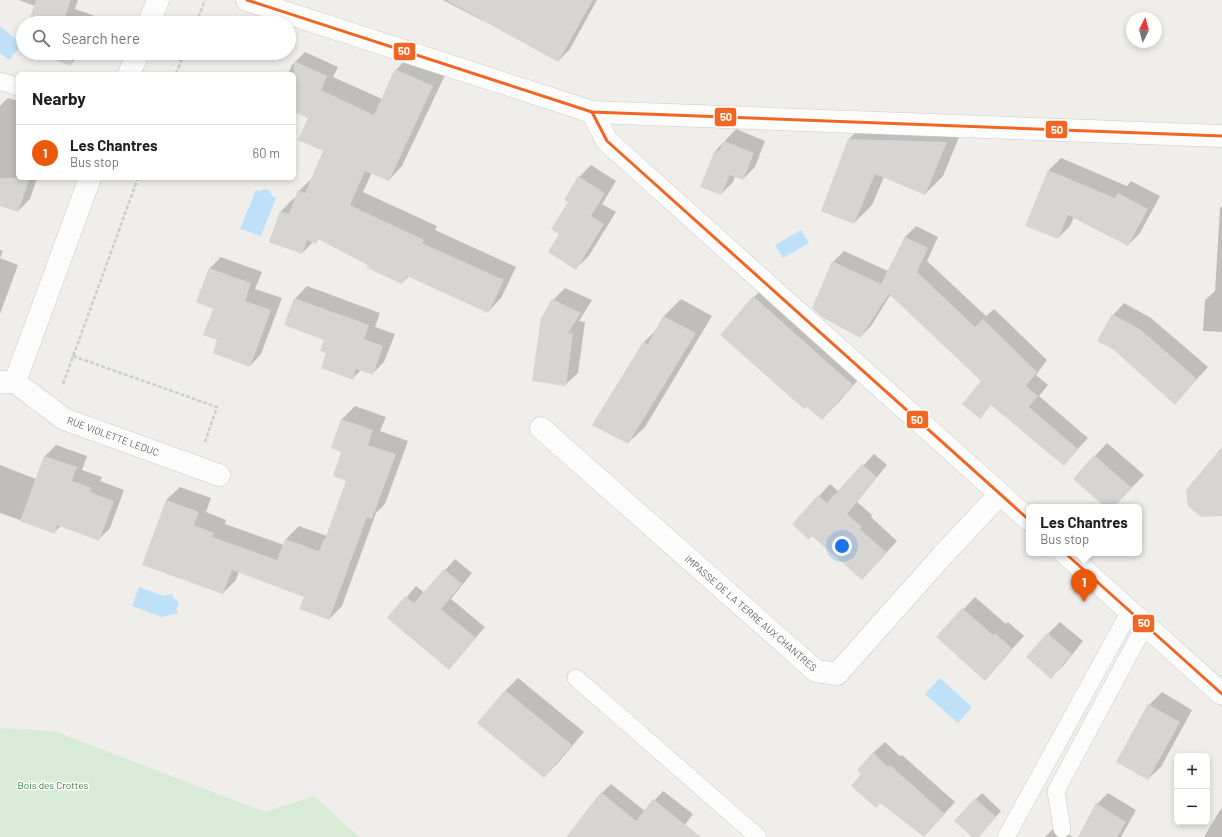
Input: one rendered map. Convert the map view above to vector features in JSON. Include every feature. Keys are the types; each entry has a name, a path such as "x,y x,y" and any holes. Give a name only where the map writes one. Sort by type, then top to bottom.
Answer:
{"street":[{"path":"152,16 158,0"},
{"path":"247,0 592,112 1222,136"},
{"path":"130,72 135,60"},
{"path":"592,112 607,141 1026,517"},
{"name":"RUE VIOLETTE LEDUC","path":"89,180 8,382 64,419 220,475"},
{"name":"IMPASSE DE LA TERRE AUX CHANTRES","path":"541,428 816,671 837,674 942,556 1000,494"},
{"path":"1068,556 1222,694"}],"lane":[{"path":"0,80 16,86"},
{"path":"1062,829 1056,791 1138,618"},
{"path":"1006,837 1138,618"},
{"path":"576,678 758,837"}],"path":[{"path":"199,16 205,0"},
{"path":"177,72 181,60"},
{"path":"54,411 137,180"},
{"path":"73,356 217,407 196,466"}],"green space":[{"name":"Bois des Crottes","path":"0,728 54,731 265,812 314,796 359,837 0,837"}],"water":[{"path":"0,26 16,40 16,52 9,60 0,53"},
{"path":"264,189 270,191 272,196 276,198 261,236 240,229 256,190 260,191"},
{"path":"801,230 809,243 783,258 775,245"},
{"path":"139,587 164,596 172,594 173,598 178,601 179,605 176,608 178,613 162,617 132,606"},
{"path":"940,678 972,707 958,723 925,694"}],"building":[{"path":"36,0 71,0 65,16 30,16"},
{"path":"446,0 593,0 558,62"},
{"path":"55,60 73,60 71,66"},
{"path":"294,61 327,76 321,90 374,115 395,69 433,86 389,181 365,171 350,205 424,240 422,243 504,280 488,313 407,276 402,284 367,268 368,265 318,239 316,244 307,240 302,254 269,242 280,211 289,214 298,190 305,193 323,151 298,140 308,118 296,113 296,72 294,72"},
{"path":"848,139 947,142 925,195 875,174 854,224 821,211"},
{"path":"724,141 754,153 743,180 730,175 721,195 700,187 715,150 719,151"},
{"path":"1048,170 1115,198 1118,193 1148,209 1128,246 1068,215 1058,239 1025,226"},
{"path":"578,176 605,193 591,216 604,224 576,270 548,252 559,234 551,229 568,202 564,200"},
{"path":"0,178 29,180 18,212 0,206"},
{"path":"905,237 928,248 917,272 975,327 983,319 1037,372 1026,386 1038,396 1029,407 1078,449 1064,466 991,405 980,419 962,404 981,381 889,294 860,338 822,317 812,308 832,261 881,284"},
{"path":"209,268 251,283 245,301 271,310 250,367 213,353 217,340 203,335 213,309 196,302"},
{"path":"753,296 853,385 822,420 807,407 804,409 720,335"},
{"path":"294,298 369,325 364,339 383,346 373,375 356,369 353,380 321,368 326,353 320,351 324,340 284,325"},
{"path":"552,299 581,313 568,333 573,334 566,386 532,381 541,318"},
{"path":"1112,314 1140,329 1197,379 1175,405 1114,350 1097,341"},
{"path":"663,316 696,333 628,444 592,425 643,342 648,344"},
{"path":"341,419 373,430 368,445 396,454 372,519 367,517 329,620 299,609 304,597 232,570 223,594 142,565 166,500 199,512 194,525 214,533 212,537 277,560 285,539 319,551 325,539 346,481 333,476 341,452 331,448"},
{"path":"1222,447 1222,516 1201,517 1188,506 1186,490"},
{"path":"1094,455 1132,488 1117,504 1102,504 1073,479"},
{"path":"44,456 77,467 72,481 92,488 90,492 114,501 99,541 57,525 55,534 20,521"},
{"path":"862,464 877,477 847,514 862,527 860,529 887,553 862,580 812,536 809,540 792,524 818,495 827,503"},
{"path":"444,569 462,584 441,609 476,638 449,670 387,618 405,596 414,603"},
{"path":"962,608 993,635 995,633 1013,649 985,681 936,637"},
{"path":"1047,633 1072,654 1051,679 1026,657"},
{"path":"505,690 572,745 544,778 477,723"},
{"path":"1148,704 1180,722 1148,780 1116,762"},
{"path":"873,752 888,767 890,765 945,814 924,837 880,803 876,808 851,786 861,774 857,770"},
{"path":"601,792 636,821 653,799 701,837 566,837"},
{"path":"975,798 996,817 979,837 972,837 954,821"},
{"path":"1096,803 1126,822 1117,837 1078,837"}],"transit line":[{"name":"50","path":"247,0 592,112 1222,136"},
{"name":"50","path":"592,112 607,141 1026,517"},
{"name":"50","path":"1068,556 1222,694"}],"place":[{"name":"Les Chantres","path":"1084,602"}]}
